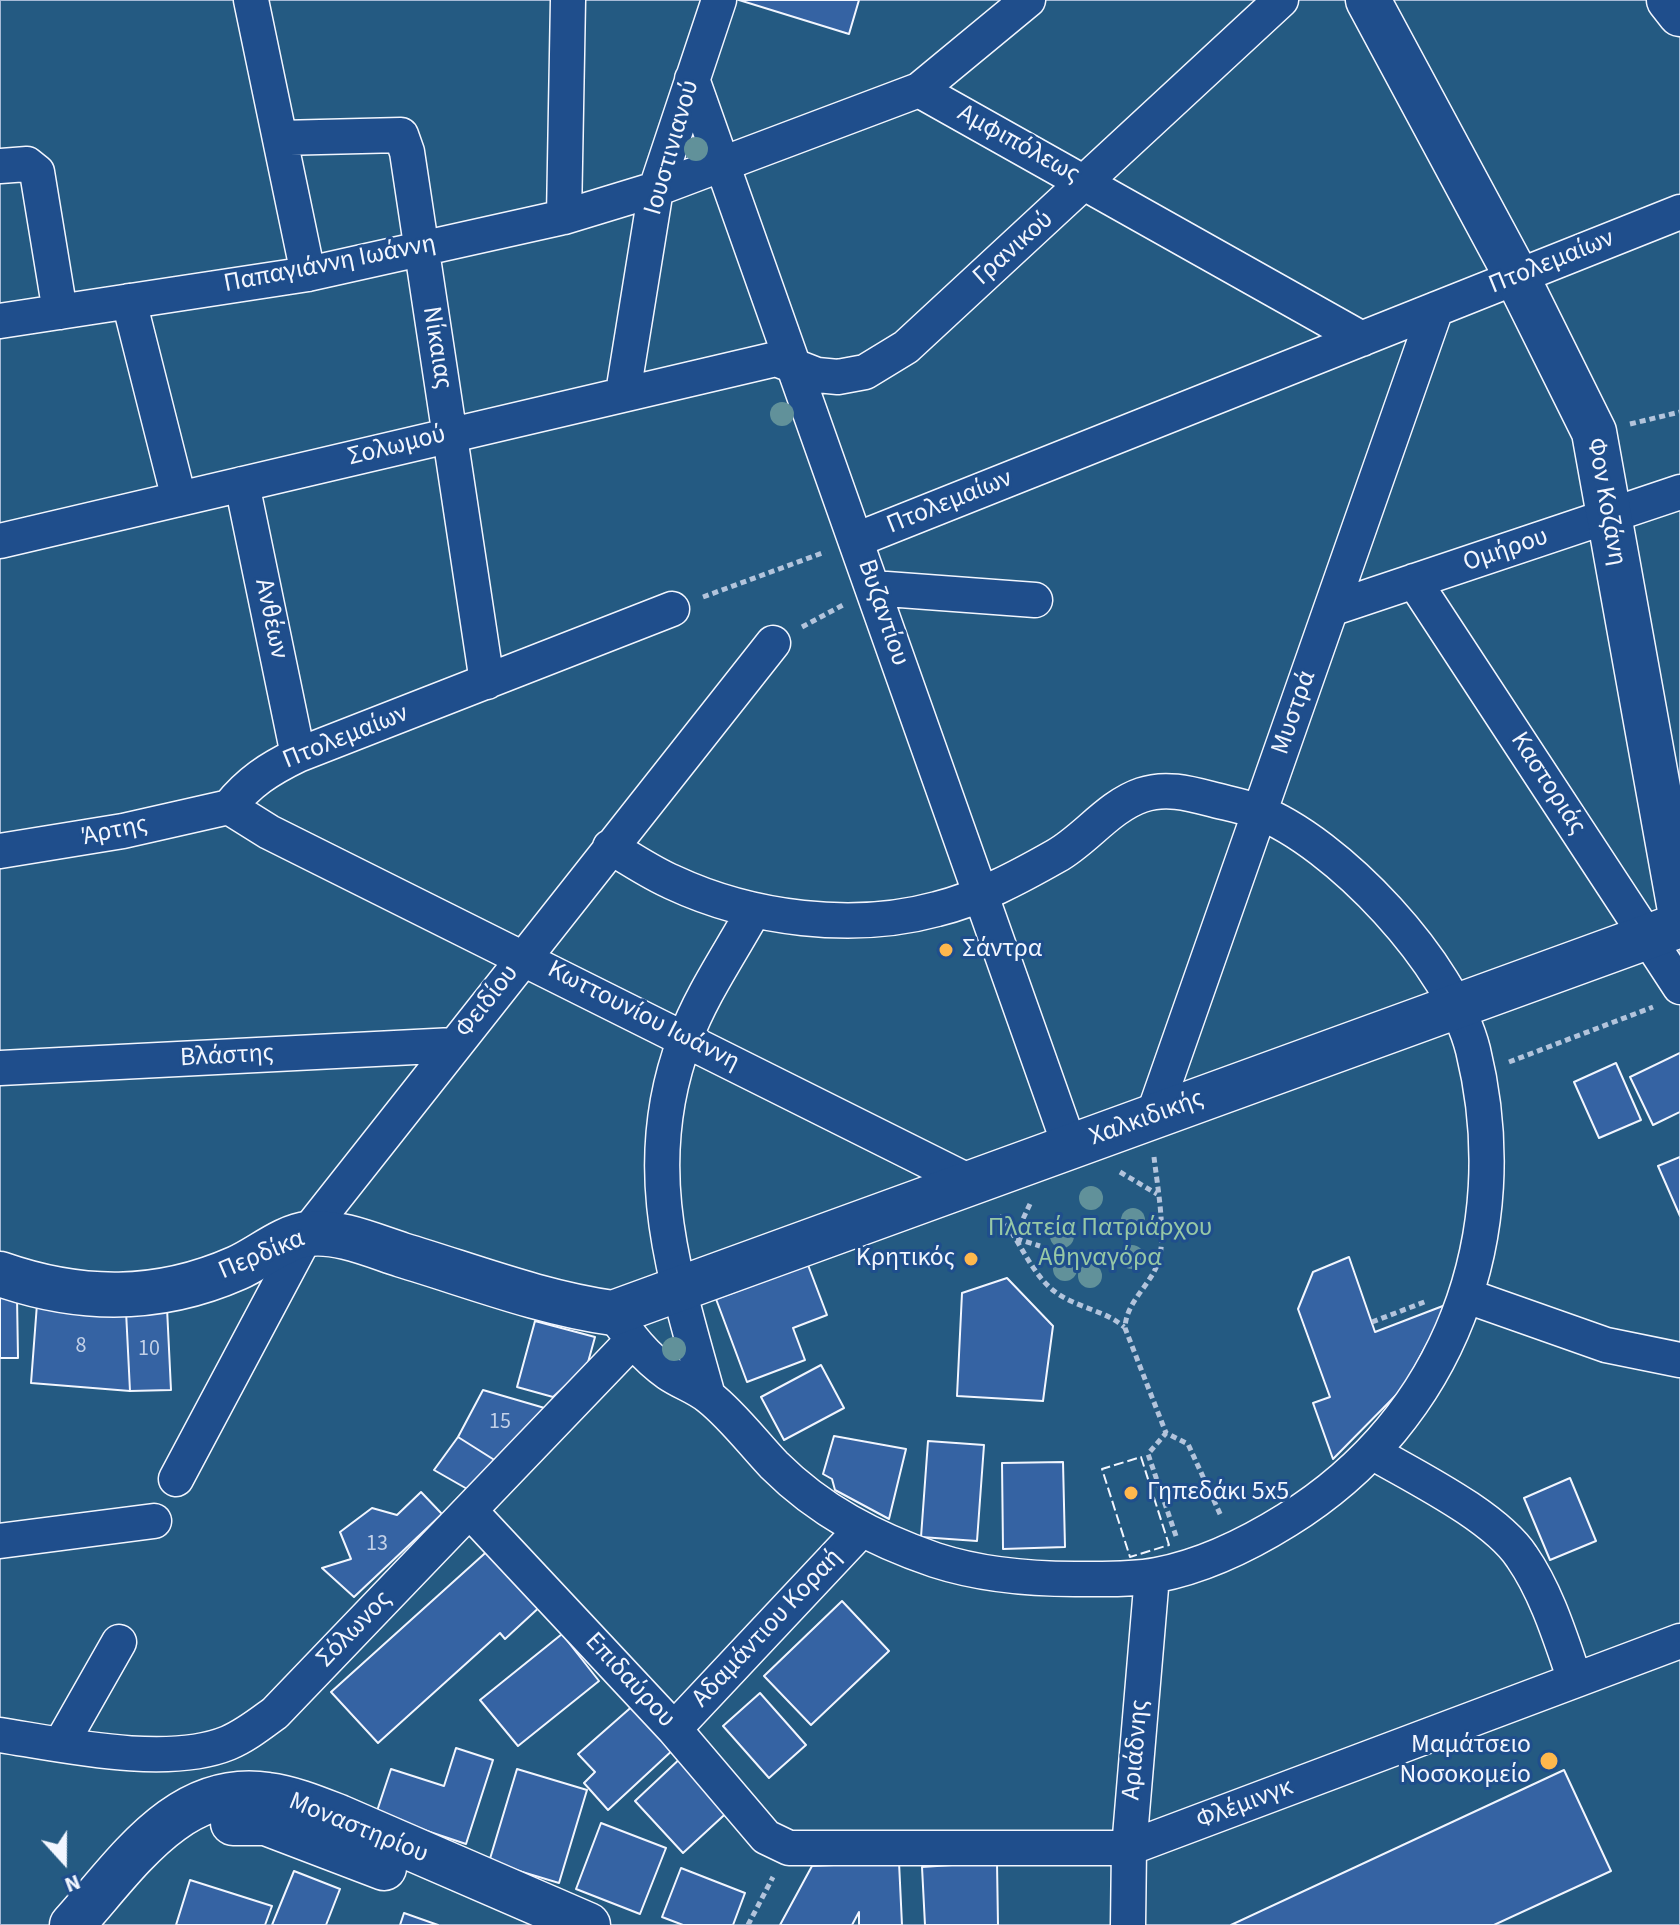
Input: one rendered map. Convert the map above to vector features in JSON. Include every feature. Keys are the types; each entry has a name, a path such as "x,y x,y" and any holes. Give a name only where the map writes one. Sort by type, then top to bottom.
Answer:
{"main road":[{"name":"Φον Κοζάνη","path":"1368,0 1517,277 1594,432 1669,924"},
{"path":"1669,0 1680,14"},
{"name":"Χαλκιδικής","path":"623,1327 677,1290 1459,1006 1669,924"},
{"name":"Περδίκα","path":"0,1274 33,1286 84,1295 149,1294 232,1270 307,1233 349,1238 562,1304 623,1327"},
{"name":"Μοναστηρίου","path":"72,1925 161,1827 180,1812 214,1798 250,1793 301,1803 339,1817 588,1925"},
{"name":"Μοναστηρίου","path":"108,1925 184,1841 213,1826 241,1821 266,1823 291,1832 524,1925"}],"street":[{"path":"251,0 308,274"},
{"path":"564,217 568,0"},
{"name":"Ιουστινιανού","path":"623,393 656,189 719,0"},
{"path":"656,189 919,90 1028,0"},
{"name":"Γρανικού","path":"794,363 817,375 838,377 865,372 906,347 1086,184 1281,0"},
{"name":"Βυζαντίου","path":"692,79 1070,1147"},
{"name":"Αμφιπόλεως","path":"919,90 1362,339"},
{"name":"Νίκαιας","path":"280,138 401,135 407,152 487,682"},
{"path":"0,166 27,164 37,172 60,312"},
{"name":"Παπαγιάννη Ιωάννη","path":"0,321 308,274 564,217 656,189"},
{"name":"Πτολεμαίων","path":"856,540 1680,212"},
{"path":"129,301 179,499"},
{"name":"Μυστρά","path":"1153,1116 1436,309"},
{"name":"Σολωμού","path":"0,541 623,393 776,359 794,363"},
{"name":"Ανθέων","path":"242,484 298,755"},
{"name":"Ομήρου","path":"1331,609 1680,492"},
{"name":"Καστοριάς","path":"1414,581 1669,924 1673,995"},
{"path":"873,588 1035,600"},
{"name":"Πτολεμαίων","path":"229,807 255,779 298,755 672,609"},
{"name":"Φειδίου","path":"176,1479 307,1233 773,643"},
{"path":"610,847 669,881 754,910 860,920 940,909 981,893 1060,854 1116,810 1141,795 1177,790 1261,813 1332,859 1378,901 1409,935 1459,1006 1478,1073 1487,1172 1481,1245 1467,1296 1437,1363 1372,1452 1311,1506 1236,1548 1187,1568 1152,1576 1050,1579 987,1574 941,1561 861,1530 806,1493 708,1396 670,1374 623,1327"},
{"name":"Άρτης","path":"0,851 123,831 229,807"},
{"name":"Κωττουνίου Ιωάννη","path":"229,807 269,832 972,1183"},
{"path":"708,1396 677,1290 666,1236 662,1155 666,1111 685,1038 754,910"},
{"name":"Βλάστης","path":"0,1068 454,1045"},
{"path":"1467,1296 1606,1345 1680,1360"},
{"name":"Σόλωνος","path":"0,1735 152,1753 190,1752 227,1744 275,1713 470,1511 623,1327"},
{"path":"1372,1452 1469,1511 1503,1536 1522,1556 1575,1680"},
{"name":"Επιδαύρου","path":"470,1511 674,1729 766,1837 789,1848"},
{"path":"0,1541 154,1521"},
{"name":"Αδαμάντιου Κοραή","path":"674,1729 861,1530"},
{"name":"Αριάδνης","path":"1128,1925 1129,1848 1152,1576"},
{"name":"Φλέμινγκ","path":"789,1848 1129,1848 1680,1641"},
{"path":"61,1744 119,1642"}],"path":[{"path":"1594,432 1680,412"},
{"name":"Πτολεμαίων","path":"672,609 856,540"},
{"path":"773,643 873,588"},
{"path":"1478,1073 1673,995"},
{"path":"1153,1116 1160,1258 1151,1279 1126,1313 1125,1328 1166,1433 1188,1444 1236,1548"},
{"path":"972,1183 1052,1290 1094,1313 1111,1316 1125,1328"},
{"path":"1014,1238 1023,1215 1036,1196"},
{"path":"1014,1238 1040,1246"},
{"path":"1372,1322 1451,1293 1467,1296"},
{"path":"1166,1433 1148,1454 1187,1568"},
{"path":"1160,1517 1168,1514"},
{"path":"748,1925 789,1848"}],"green space":[{"name":"Πλατεία Πατριάρχου Αθηναγόρα","path":"0,0 1680,0 1680,1925 0,1925"}],"building":[{"path":"739,0 859,0 849,34"},
{"path":"1680,1053 1680,1112 1653,1125 1630,1077"},
{"path":"1616,1063 1641,1120 1599,1138 1574,1082"},
{"path":"1680,1157 1680,1216 1658,1166"},
{"path":"1349,1257 1375,1332 1448,1304 1404,1387 1333,1459 1313,1403 1330,1397 1298,1309 1313,1272"},
{"path":"808,1265 827,1315 793,1328 805,1360 747,1382 716,1299"},
{"path":"1007,1278 1053,1326 1043,1401 957,1396 962,1293"},
{"path":"0,1292 17,1297 18,1358 0,1358"},
{"path":"37,1304 126,1311 130,1391 31,1383"},
{"path":"167,1308 171,1390 130,1391 126,1311"},
{"path":"535,1321 595,1337 587,1366 553,1397 517,1387"},
{"path":"821,1365 844,1408 784,1440 761,1397"},
{"path":"483,1390 548,1409 496,1461 458,1437"},
{"path":"834,1436 906,1449 889,1519 835,1490 832,1479 823,1474"},
{"path":"458,1437 496,1461 469,1490 434,1470"},
{"path":"928,1441 984,1445 977,1541 921,1537"},
{"path":"1063,1462 1065,1547 1003,1549 1002,1463"},
{"path":"1570,1478 1596,1541 1550,1560 1524,1498"},
{"path":"421,1492 442,1514 354,1597 322,1568 351,1559 340,1532 372,1508 397,1515"},
{"path":"493,1546 544,1603 505,1639 500,1633 378,1743 331,1692"},
{"path":"842,1601 889,1651 811,1725 764,1676"},
{"path":"562,1634 599,1681 518,1746 480,1700"},
{"path":"760,1693 806,1745 769,1778 723,1726"},
{"path":"636,1703 676,1747 608,1810 584,1783 595,1772 578,1754"},
{"path":"456,1748 493,1760 466,1844 376,1814 391,1769 444,1786"},
{"path":"685,1754 734,1806 683,1853 635,1801"},
{"path":"517,1769 587,1790 559,1883 489,1862"},
{"path":"1564,1770 1611,1871 1494,1925 1231,1925"},
{"path":"601,1823 666,1848 640,1914 576,1889"},
{"path":"899,1862 902,1925 859,1925 859,1912 852,1925 780,1925 812,1866"},
{"path":"997,1862 998,1925 925,1925 922,1867"},
{"path":"681,1868 745,1893 733,1925 683,1925 662,1917"},
{"path":"294,1871 340,1889 326,1925 272,1925"},
{"path":"190,1880 272,1906 265,1925 176,1925"},
{"path":"404,1913 438,1925 400,1925"}],"fence":[{"path":"1141,1457 1169,1545 1130,1557 1102,1469 1141,1457"}],"place":[{"name":"Σάντρα","path":"946,950"},
{"name":"Κρητικός","path":"971,1259"},
{"name":"Γηπεδάκι 5x5","path":"1131,1493"},
{"name":"Μαμάτσειο Νοσοκομείο","path":"1549,1761"}]}
